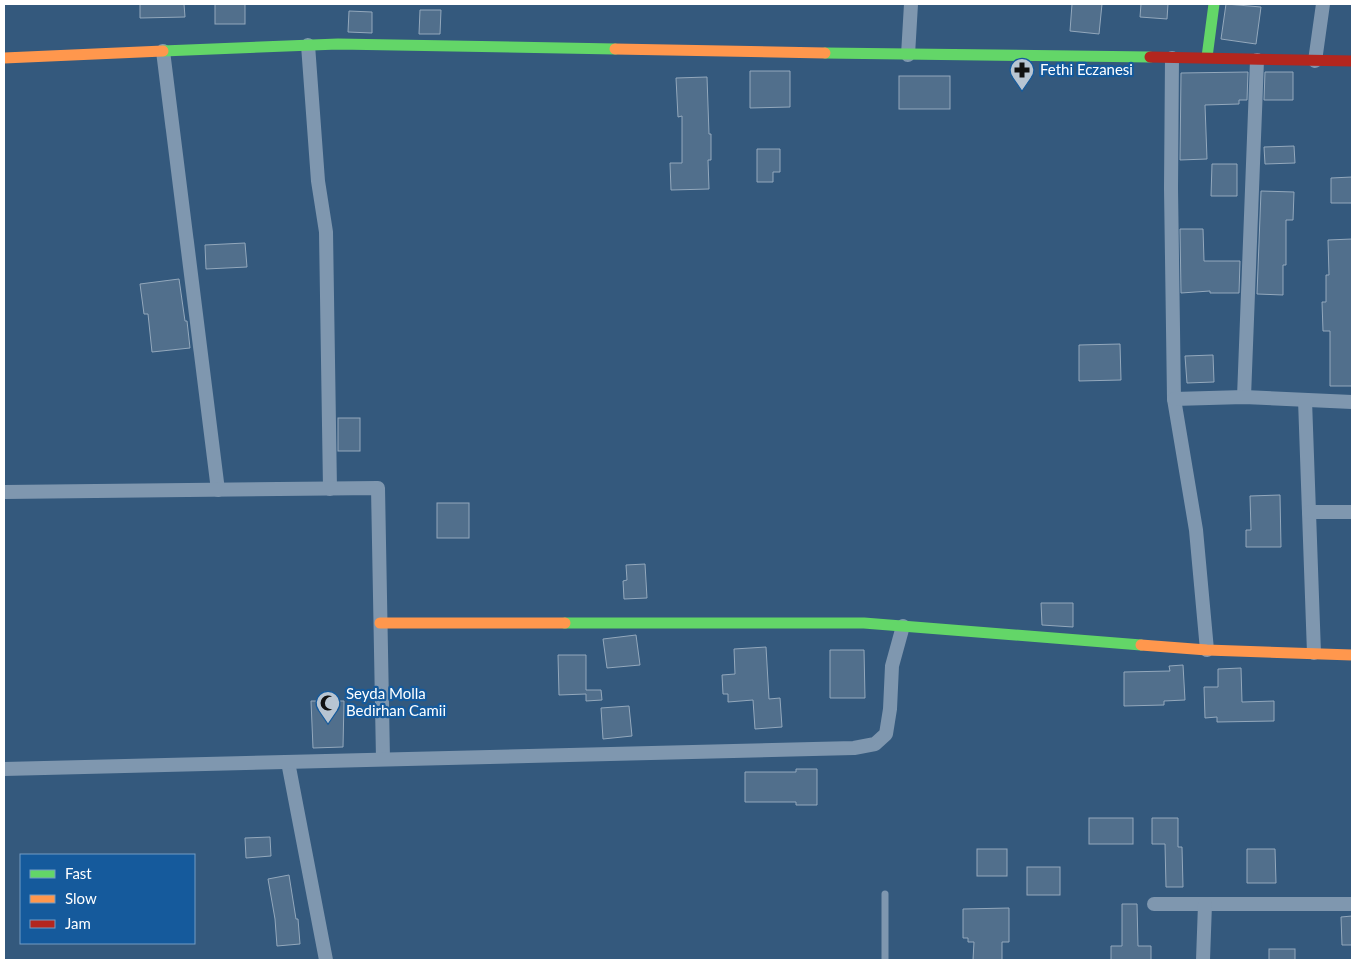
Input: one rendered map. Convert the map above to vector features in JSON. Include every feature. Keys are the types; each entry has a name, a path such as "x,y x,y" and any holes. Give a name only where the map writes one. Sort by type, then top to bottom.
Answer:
{"street":[{"path":"908,55 911,4"},
{"path":"1207,57 1214,4"},
{"path":"1315,61 1323,4"},
{"path":"4,58 338,44 908,55 1207,57 1257,60 1352,61"},
{"path":"308,45 318,181 326,232 330,489"},
{"path":"163,51 218,490"},
{"path":"1172,58 1170,188 1174,399 1196,530 1208,650"},
{"path":"1244,396 1257,60"},
{"path":"1174,399 1244,396 1352,402"},
{"path":"1305,400 1314,653"},
{"path":"4,492 378,488 383,759"},
{"path":"1309,512 1352,512"},
{"path":"380,623 864,623 1208,650 1352,654"},
{"path":"4,769 619,752 854,748 875,744 886,734 890,709 892,666 903,626"},
{"path":"288,762 326,960"},
{"path":"1154,904 1352,904"},
{"path":"1203,960 1205,904"}],"lane":[{"path":"885,960 886,894"}],"building":[{"path":"140,4 184,4 185,17 140,18"},
{"path":"215,4 245,4 245,24 215,24"},
{"path":"1072,4 1102,4 1099,34 1070,31"},
{"path":"1141,4 1168,4 1167,19 1140,17"},
{"path":"1226,4 1261,7 1256,44 1221,39"},
{"path":"420,10 441,10 440,34 419,34"},
{"path":"349,11 372,12 372,33 348,32"},
{"path":"750,71 790,71 790,107 750,108"},
{"path":"1248,72 1247,100 1239,100 1239,104 1205,105 1207,159 1180,160 1181,73"},
{"path":"1265,72 1293,72 1293,100 1264,100"},
{"path":"899,76 950,76 950,109 899,109"},
{"path":"707,77 709,134 711,134 711,160 708,160 709,189 671,190 670,163 682,163 682,116 678,117 676,78"},
{"path":"1294,146 1295,163 1265,164 1264,147"},
{"path":"757,149 780,149 780,172 773,172 773,182 757,182"},
{"path":"1212,164 1237,164 1237,196 1211,196"},
{"path":"1352,177 1352,203 1331,203 1331,178"},
{"path":"1261,191 1294,192 1293,220 1286,220 1286,265 1283,265 1283,295 1257,294"},
{"path":"1180,229 1203,229 1204,261 1240,261 1239,293 1210,293 1210,291 1181,293"},
{"path":"1352,239 1352,386 1330,386 1330,331 1323,331 1322,302 1326,302 1326,275 1329,275 1328,240"},
{"path":"245,243 247,267 206,269 205,245"},
{"path":"179,279 190,348 152,352 148,314 144,314 140,284"},
{"path":"1120,344 1121,380 1079,381 1079,345"},
{"path":"1213,355 1214,382 1187,383 1185,356"},
{"path":"338,418 360,418 360,451 338,451"},
{"path":"1280,495 1281,547 1246,547 1246,530 1251,530 1250,496"},
{"path":"437,503 469,503 469,538 437,538"},
{"path":"645,564 647,598 624,599 623,581 627,580 626,565"},
{"path":"1041,603 1073,603 1073,627 1042,625"},
{"path":"636,635 640,665 607,668 603,639"},
{"path":"766,647 769,699 780,698 782,727 755,729 753,700 728,702 728,694 723,694 722,675 735,674 734,649"},
{"path":"830,650 864,650 865,698 830,698"},
{"path":"558,655 586,655 586,690 601,690 602,700 586,701 586,694 559,695"},
{"path":"1183,665 1185,700 1164,701 1164,705 1124,706 1124,672 1170,671 1169,666"},
{"path":"1241,668 1242,702 1274,701 1274,721 1217,722 1217,717 1205,718 1204,687 1218,687 1218,669"},
{"name":"Seyda Molla Bedirhan Camii","path":"311,701 344,701 343,747 313,748"},
{"path":"629,706 632,736 603,739 601,708"},
{"path":"796,769 817,769 817,805 796,805 796,802 745,802 745,772 796,772"},
{"path":"1089,818 1133,818 1133,844 1089,844"},
{"path":"1152,818 1178,818 1178,847 1182,847 1183,887 1166,887 1165,844 1152,844"},
{"path":"270,837 271,856 246,858 245,838"},
{"path":"977,849 1007,849 1007,876 977,876"},
{"path":"1247,849 1275,849 1276,883 1247,883"},
{"path":"1027,867 1060,867 1060,895 1027,895"},
{"path":"289,875 296,919 298,919 300,944 277,946 275,919 268,879"},
{"path":"1122,904 1137,904 1138,946 1151,946 1151,960 1111,960 1111,946 1122,946"},
{"path":"1009,908 1009,942 1002,942 1002,960 973,960 974,942 968,942 968,938 963,938 963,909"},
{"path":"1352,916 1352,945 1342,945 1341,917"},
{"path":"1269,949 1295,949 1295,960 1269,960"}],"traffic: fast":[{"path":"1207,57 1214,4"},
{"path":"163,51 338,44 615,49"},
{"path":"825,53 1150,57"},
{"path":"565,623 864,623 1141,645"}],"traffic: slow":[{"path":"615,49 825,53"},
{"path":"4,58 163,51"},
{"path":"380,623 565,623"},
{"path":"1141,645 1207,650 1352,655"}],"traffic: jam":[{"path":"1150,57 1352,61"}],"place":[{"name":"Fethi Eczanesi","path":"1022,91"},
{"name":"Seyda Molla Bedirhan Camii","path":"328,724"}]}
